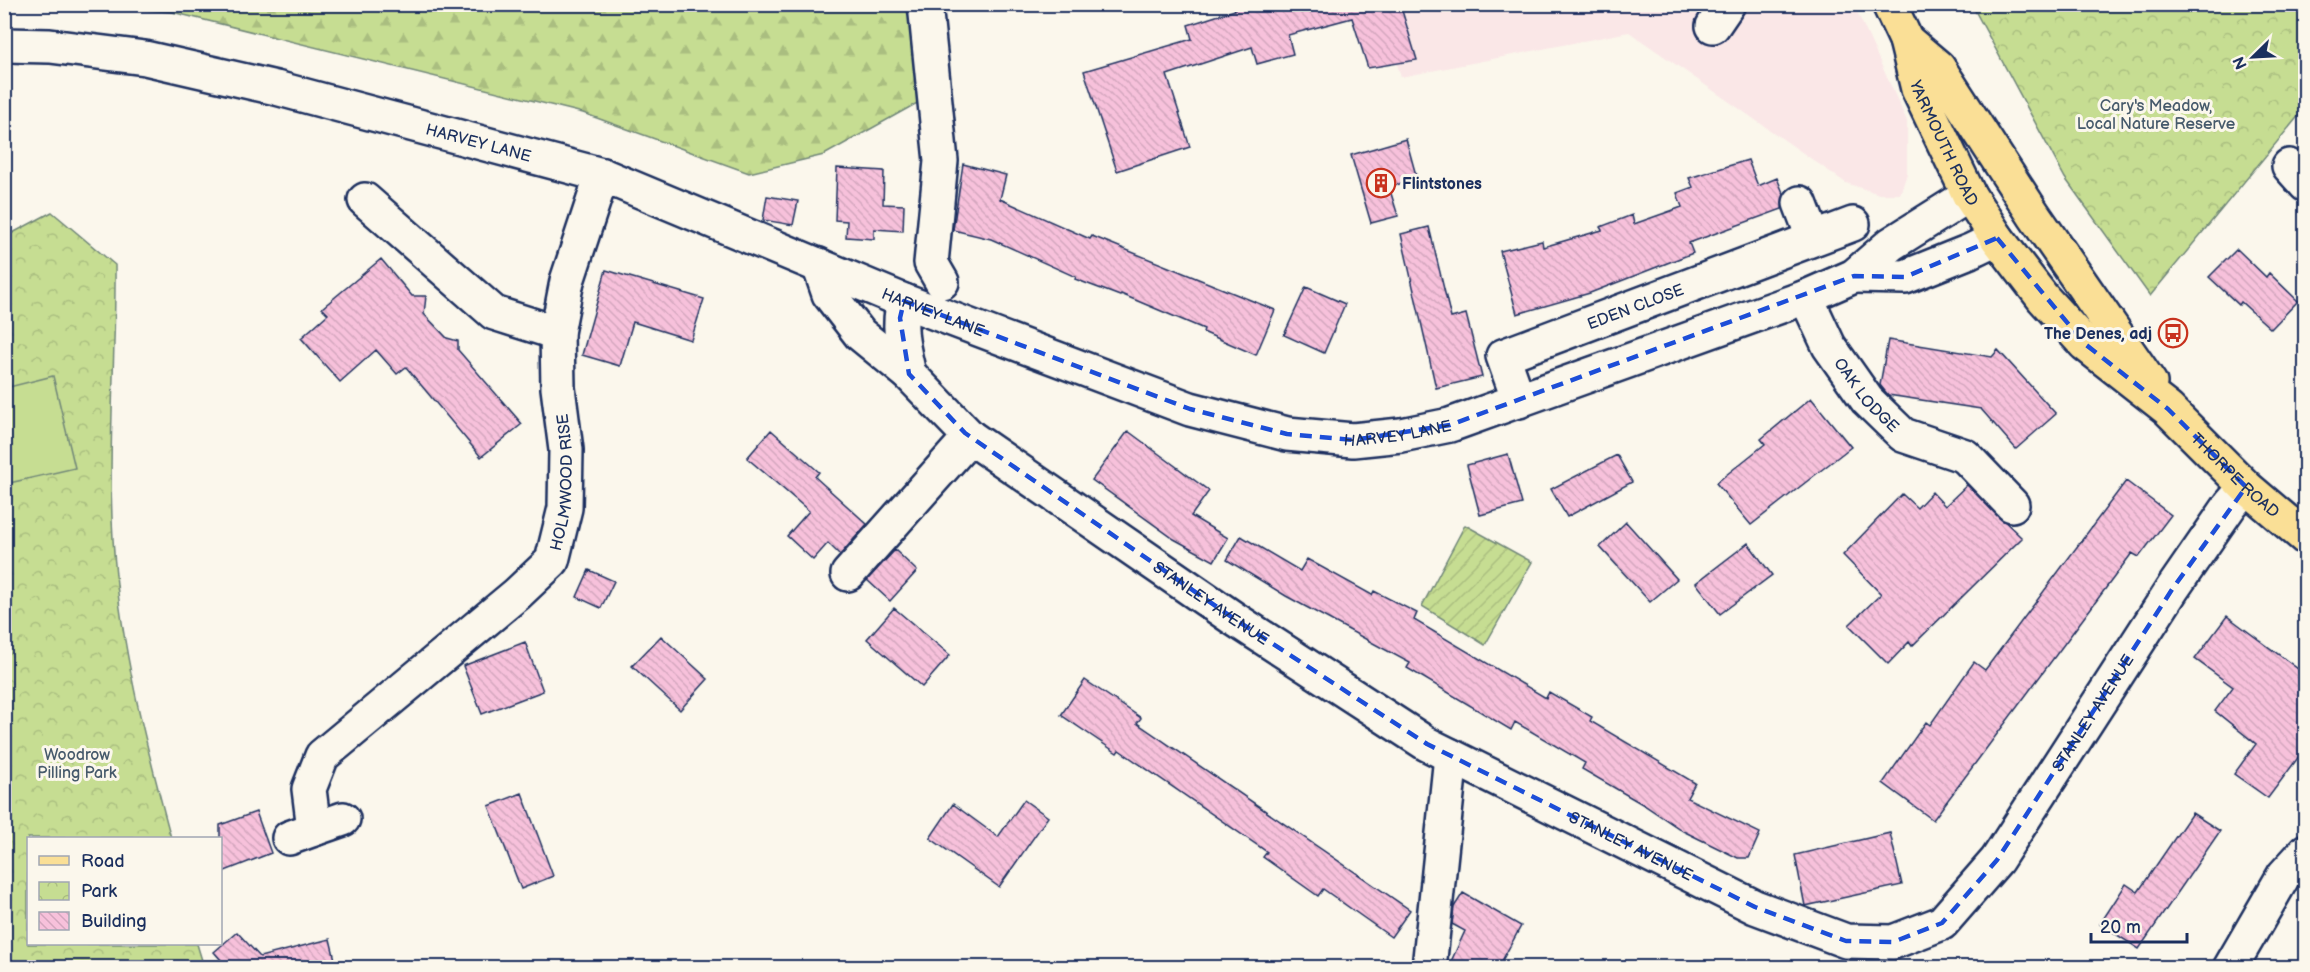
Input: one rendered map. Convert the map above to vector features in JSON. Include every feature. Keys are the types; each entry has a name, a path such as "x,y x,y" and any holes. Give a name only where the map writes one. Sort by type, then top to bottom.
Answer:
{"main road":[{"name":"YARMOUTH ROAD","path":"1888,4 1906,40 1918,89 1969,195 1996,238"},
{"name":"YARMOUTH ROAD","path":"1906,40 1938,67 2034,215"},
{"path":"1969,195 2007,174"},
{"path":"1996,238 2034,215"},
{"name":"THORPE ROAD","path":"2034,215 2168,409"},
{"name":"THORPE ROAD","path":"1996,238 2043,298 2085,344 2168,409 2247,487 2303,529"}],"street":[{"path":"925,4 941,161 931,263 942,282"},
{"name":"HARVEY LANE","path":"4,45 50,46 145,58 276,88 602,176 904,301 1190,409 1287,434 1353,440 1401,435 1450,425 1806,297 1854,276 1891,244 1969,195"},
{"name":"HOLMWOOD RISE","path":"316,829 309,789 322,756 517,594 552,561 566,508 567,450 558,388 557,333 567,281 602,176"},
{"path":"365,200 494,313 557,333"},
{"path":"1800,203 1813,237"},
{"name":"EDEN CLOSE","path":"1519,401 1503,356 1813,237 1853,224"},
{"name":"HARVEY LANE","path":"1854,276 1905,277 1996,238"},
{"name":"STANLEY AVENUE","path":"819,265 830,294 860,334 909,375 970,437 1233,618 1427,744 1755,907 1846,941 1893,942 1942,923 1998,860 2173,588 2231,504 2247,487"},
{"name":"OAK LODGE","path":"1806,297 1829,346 1867,400 1904,435 1965,456 2012,505"},
{"path":"904,301 900,318 900,336 909,375"},
{"path":"848,574 970,437"},
{"path":"1430,968 1451,756"},
{"path":"2230,968 2284,875 2306,851"}],"highlighted area":[{"path":"1997,238 2085,344 2168,409 2246,487 2173,588 1997,860 1942,923 1893,942 1846,941 1755,907 1427,744 1233,618 965,433 909,374 900,318 904,301 1190,409 1287,434 1353,440 1450,425 1854,276 1905,277"}],"shaded area":[{"path":"1379,5 1854,5 1907,121 1907,174 1900,194 1879,194 1846,183 1629,32 1401,77"}],"green space":[{"path":"905,4 927,43 919,102 824,155 749,173 583,113 172,12 73,5"},
{"name":"Cary's Meadow, Local Nature Reserve","path":"1972,5 2305,5 2305,108 2150,296 2065,178"},
{"name":"Woodrow Pilling Park","path":"52,212 115,265 111,498 116,575 131,675 171,837 27,837 27,945 197,945 204,967 5,968 5,237"},
{"path":"53,376 75,468 5,484 5,388"},
{"path":"1465,525 1532,562 1485,645 1422,606"}],"building":[{"path":"1233,4 1400,4 1417,60 1368,68 1352,18 1288,35 1293,54 1257,64 1252,47 1167,75 1190,147 1117,171 1084,71 1192,39 1188,25 1235,10"},
{"name":"Flintstones","path":"1406,139 1417,179 1389,187 1398,216 1371,223 1351,155"},
{"path":"1748,160 1758,186 1777,178 1784,195 1782,209 1689,243 1693,253 1590,293 1517,314 1500,251 1542,241 1543,247 1602,230 1600,227 1632,215 1634,224 1682,207 1677,193 1693,187 1689,178"},
{"path":"963,164 1006,175 1000,199 1090,239 1092,236 1275,310 1256,355 1203,332 1204,329 1121,294 1120,296 1075,279 1076,277 991,239 953,230"},
{"path":"837,168 884,171 883,204 904,205 903,231 874,229 874,239 846,237 847,221 835,220"},
{"path":"767,196 798,201 793,225 763,220"},
{"path":"1429,227 1451,318 1466,314 1482,377 1436,388 1401,234"},
{"path":"2237,249 2266,277 2269,273 2298,301 2271,329 2241,302 2239,305 2209,277"},
{"path":"381,259 412,296 426,296 424,314 447,338 458,341 458,350 522,424 481,457 406,367 397,374 376,350 340,382 301,338 328,314 322,308"},
{"path":"606,270 704,299 691,340 633,322 620,366 582,355"},
{"path":"1306,287 1345,304 1324,353 1284,335"},
{"path":"1888,340 1992,357 1998,350 2056,414 2016,449 1981,409 1888,395 1880,385"},
{"path":"1811,398 1851,447 1751,525 1716,483 1765,444 1761,439"},
{"path":"771,430 819,472 815,477 867,524 840,555 828,543 813,560 787,536 809,511 747,458"},
{"path":"1128,431 1209,491 1191,516 1228,538 1214,561 1174,539 1092,480"},
{"path":"1508,454 1522,504 1480,515 1467,465"},
{"path":"1617,455 1632,482 1567,517 1551,489"},
{"path":"2126,481 2171,515 2139,557 2132,553 1933,820 1883,783 1926,722 1930,725 1974,662 1985,670"},
{"path":"1967,485 2022,538 1912,646 1909,642 1888,664 1849,625 1881,594 1843,555 1902,494 1917,508 1932,492 1945,506"},
{"path":"1626,522 1677,579 1650,602 1600,547"},
{"path":"1241,536 1300,571 1307,559 1372,595 1374,591 1417,613 1414,620 1546,698 1549,692 1592,717 1590,721 1695,783 1687,798 1760,833 1749,858 1738,858 1683,831 1582,769 1585,763 1515,722 1511,730 1407,668 1410,663 1286,596 1227,560"},
{"path":"1748,543 1772,575 1720,614 1696,583"},
{"path":"895,550 917,571 890,601 867,580"},
{"path":"589,570 614,581 601,608 577,597"},
{"path":"894,608 950,655 922,687 867,639"},
{"path":"2227,616 2306,675 2306,747 2268,798 2234,774 2256,744 2215,711 2233,687 2195,659"},
{"path":"661,636 708,679 680,710 632,666"},
{"path":"525,642 543,691 482,714 463,666"},
{"path":"1085,680 1141,718 1137,723 1410,910 1391,937 1323,889 1318,896 1263,857 1267,852 1119,750 1117,753 1061,715"},
{"path":"522,793 553,876 521,889 489,806"},
{"path":"1024,800 1048,817 999,887 930,838 953,804 998,837"},
{"path":"256,812 271,853 222,872 220,825"},
{"path":"2192,813 2220,831 2139,949 2100,924 2126,884 2138,892"},
{"path":"1890,833 1902,885 1805,906 1795,855"},
{"path":"1463,893 1521,926 1498,968 1448,968 1465,931 1452,924 1454,907"},
{"path":"237,932 260,957 330,939 337,968 228,968 214,952"}],"place":[{"name":"Flintstones","path":"1381,183"},
{"name":"The Denes, adj","path":"2173,333"}]}
